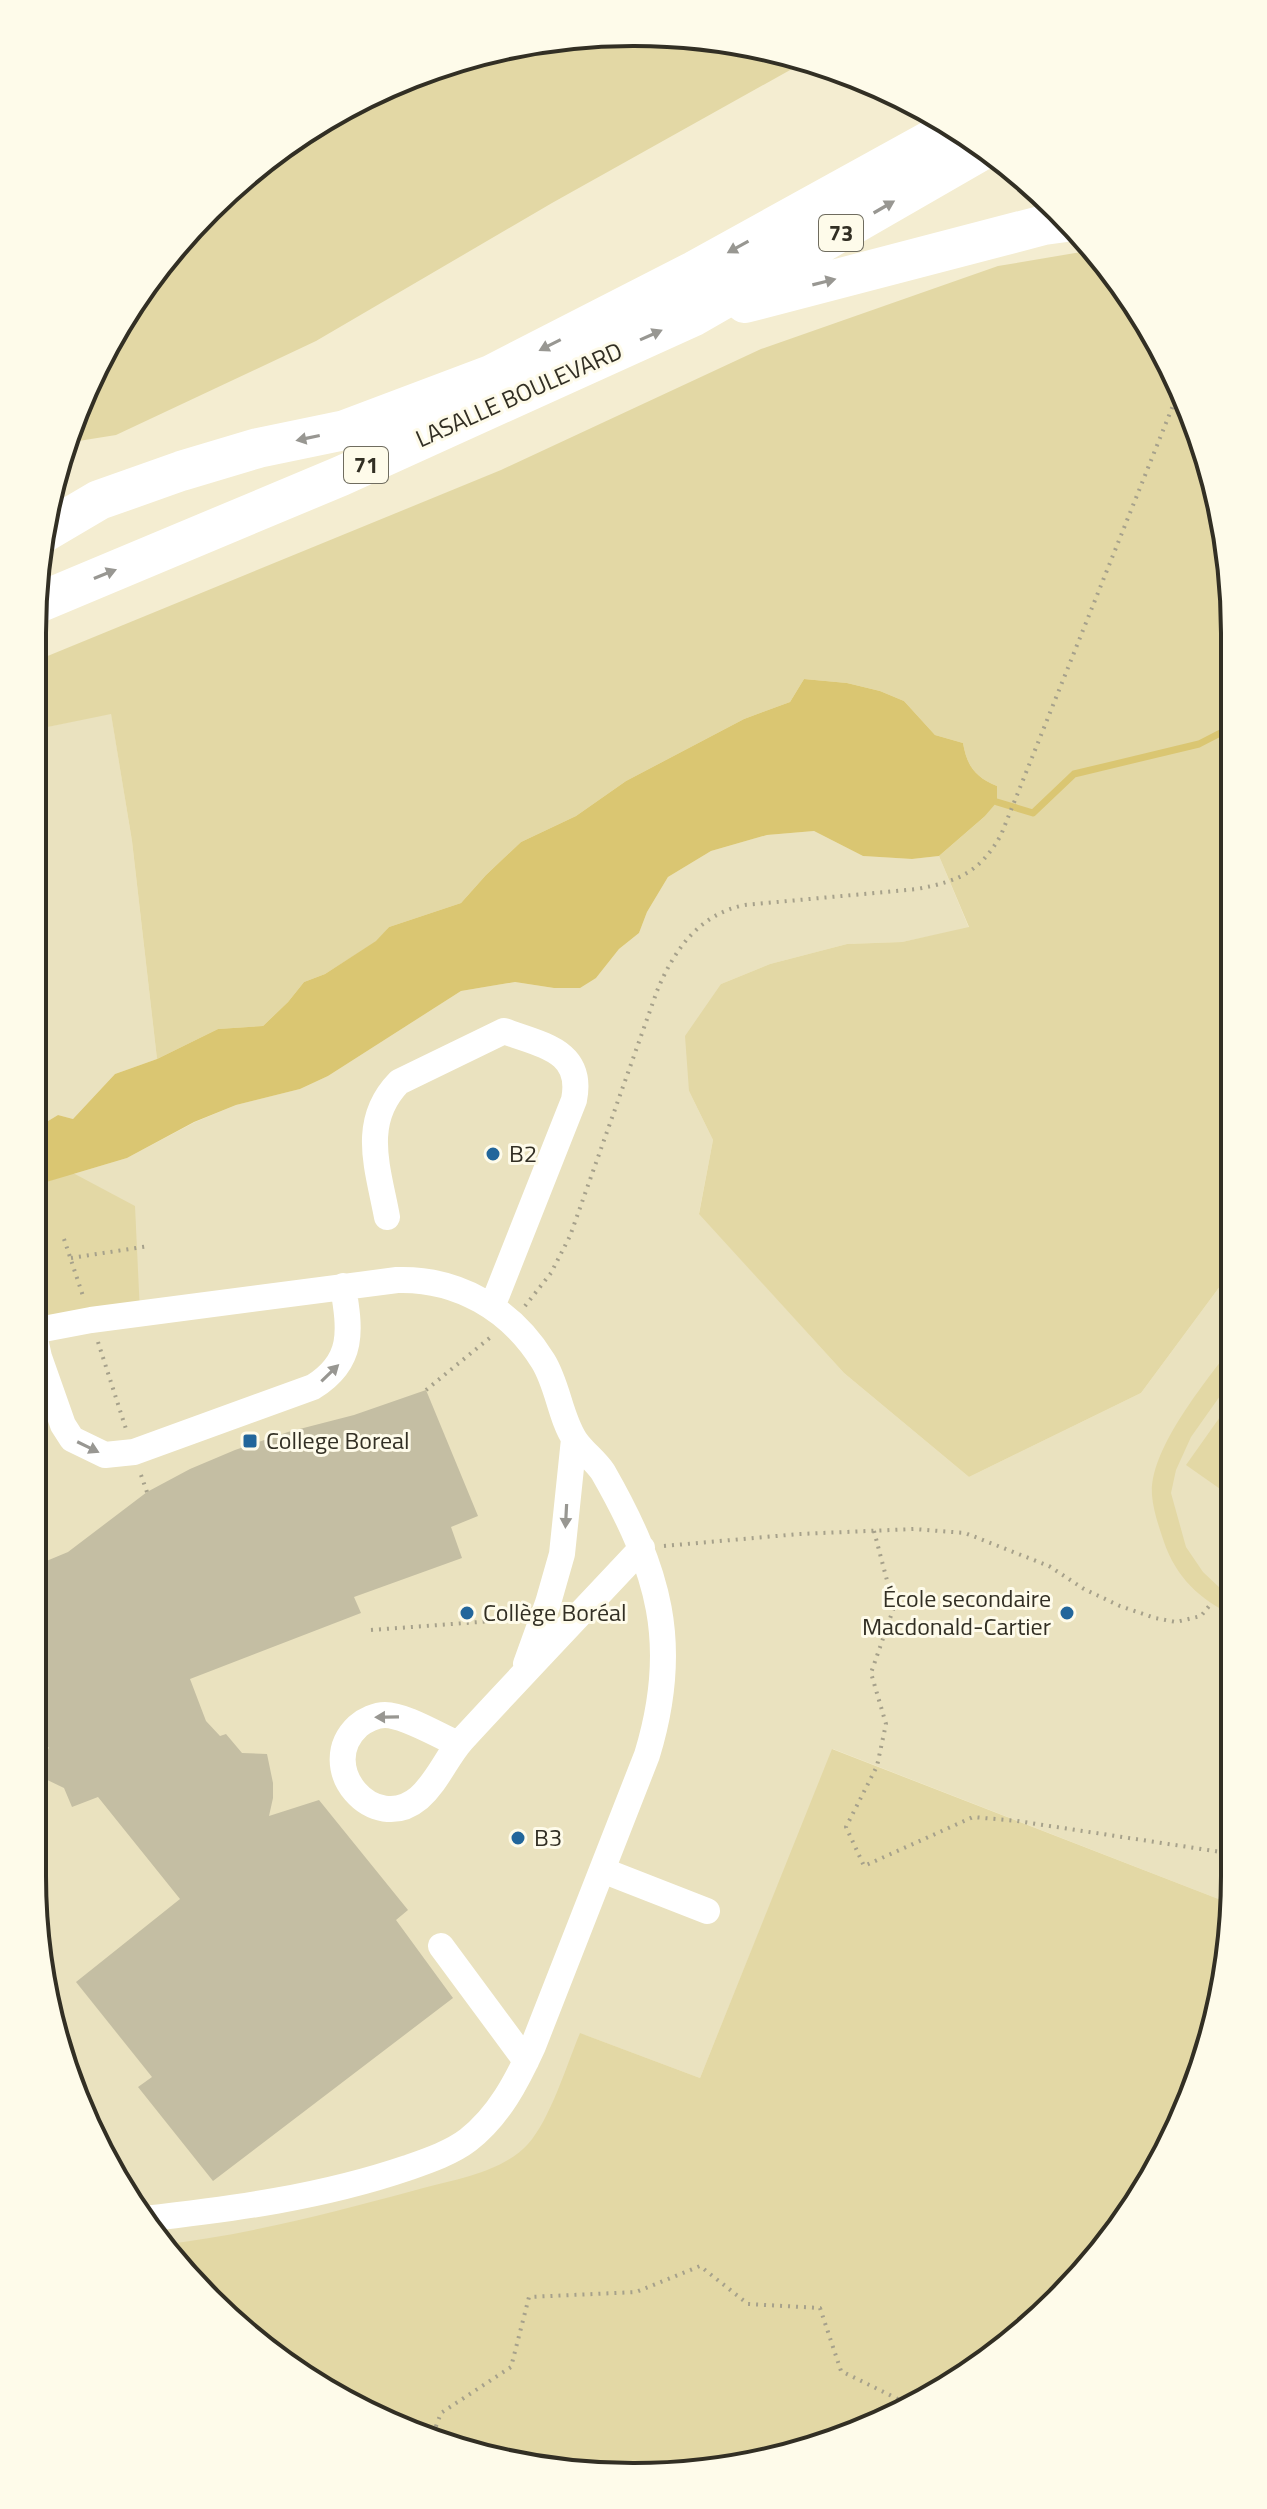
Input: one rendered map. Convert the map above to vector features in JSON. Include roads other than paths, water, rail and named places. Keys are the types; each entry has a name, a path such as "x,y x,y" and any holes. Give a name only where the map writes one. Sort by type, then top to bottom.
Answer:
{"highway":[{"name":"LASALLE BOULEVARD","path":"56,525 99,500 181,471 258,448 345,430 491,375 694,271 942,134"},
{"name":"73","path":"694,316 974,155"},
{"path":"694,316 1054,224"},
{"name":"LASALLE BOULEVARD","path":"47,599 341,476 694,316"}],"lane":[{"path":"387,1217 374,1130 378,1112 399,1082 504,1031 560,1053 571,1064 577,1083 574,1100 501,1314"},
{"path":"46,1328 343,1286 417,1279 459,1289 501,1314 543,1361 574,1439 601,1469 642,1548 662,1617 662,1691 647,1755 526,2061 492,2116 466,2141 434,2158 376,2178 303,2196 156,2217"},
{"path":"46,1377 63,1425 72,1439 105,1455 134,1452 313,1387 328,1378 339,1364 348,1339 343,1286"},
{"path":"521,1676 562,1554 574,1439"},
{"path":"458,1744 642,1548"},
{"path":"602,1870 707,1911"},
{"path":"441,1946 526,2061"}],"waterway":[{"path":"997,802 1033,813 1074,774 1199,744 1221,733"}],"place":[{"name":"B2","path":"493,1154"},
{"name":"College Boreal","path":"250,1441"},
{"name":"Collège Boréal","path":"467,1613"},
{"name":"École secondaire Macdonald-Cartier","path":"1067,1613"},
{"name":"B3","path":"518,1838"}]}
